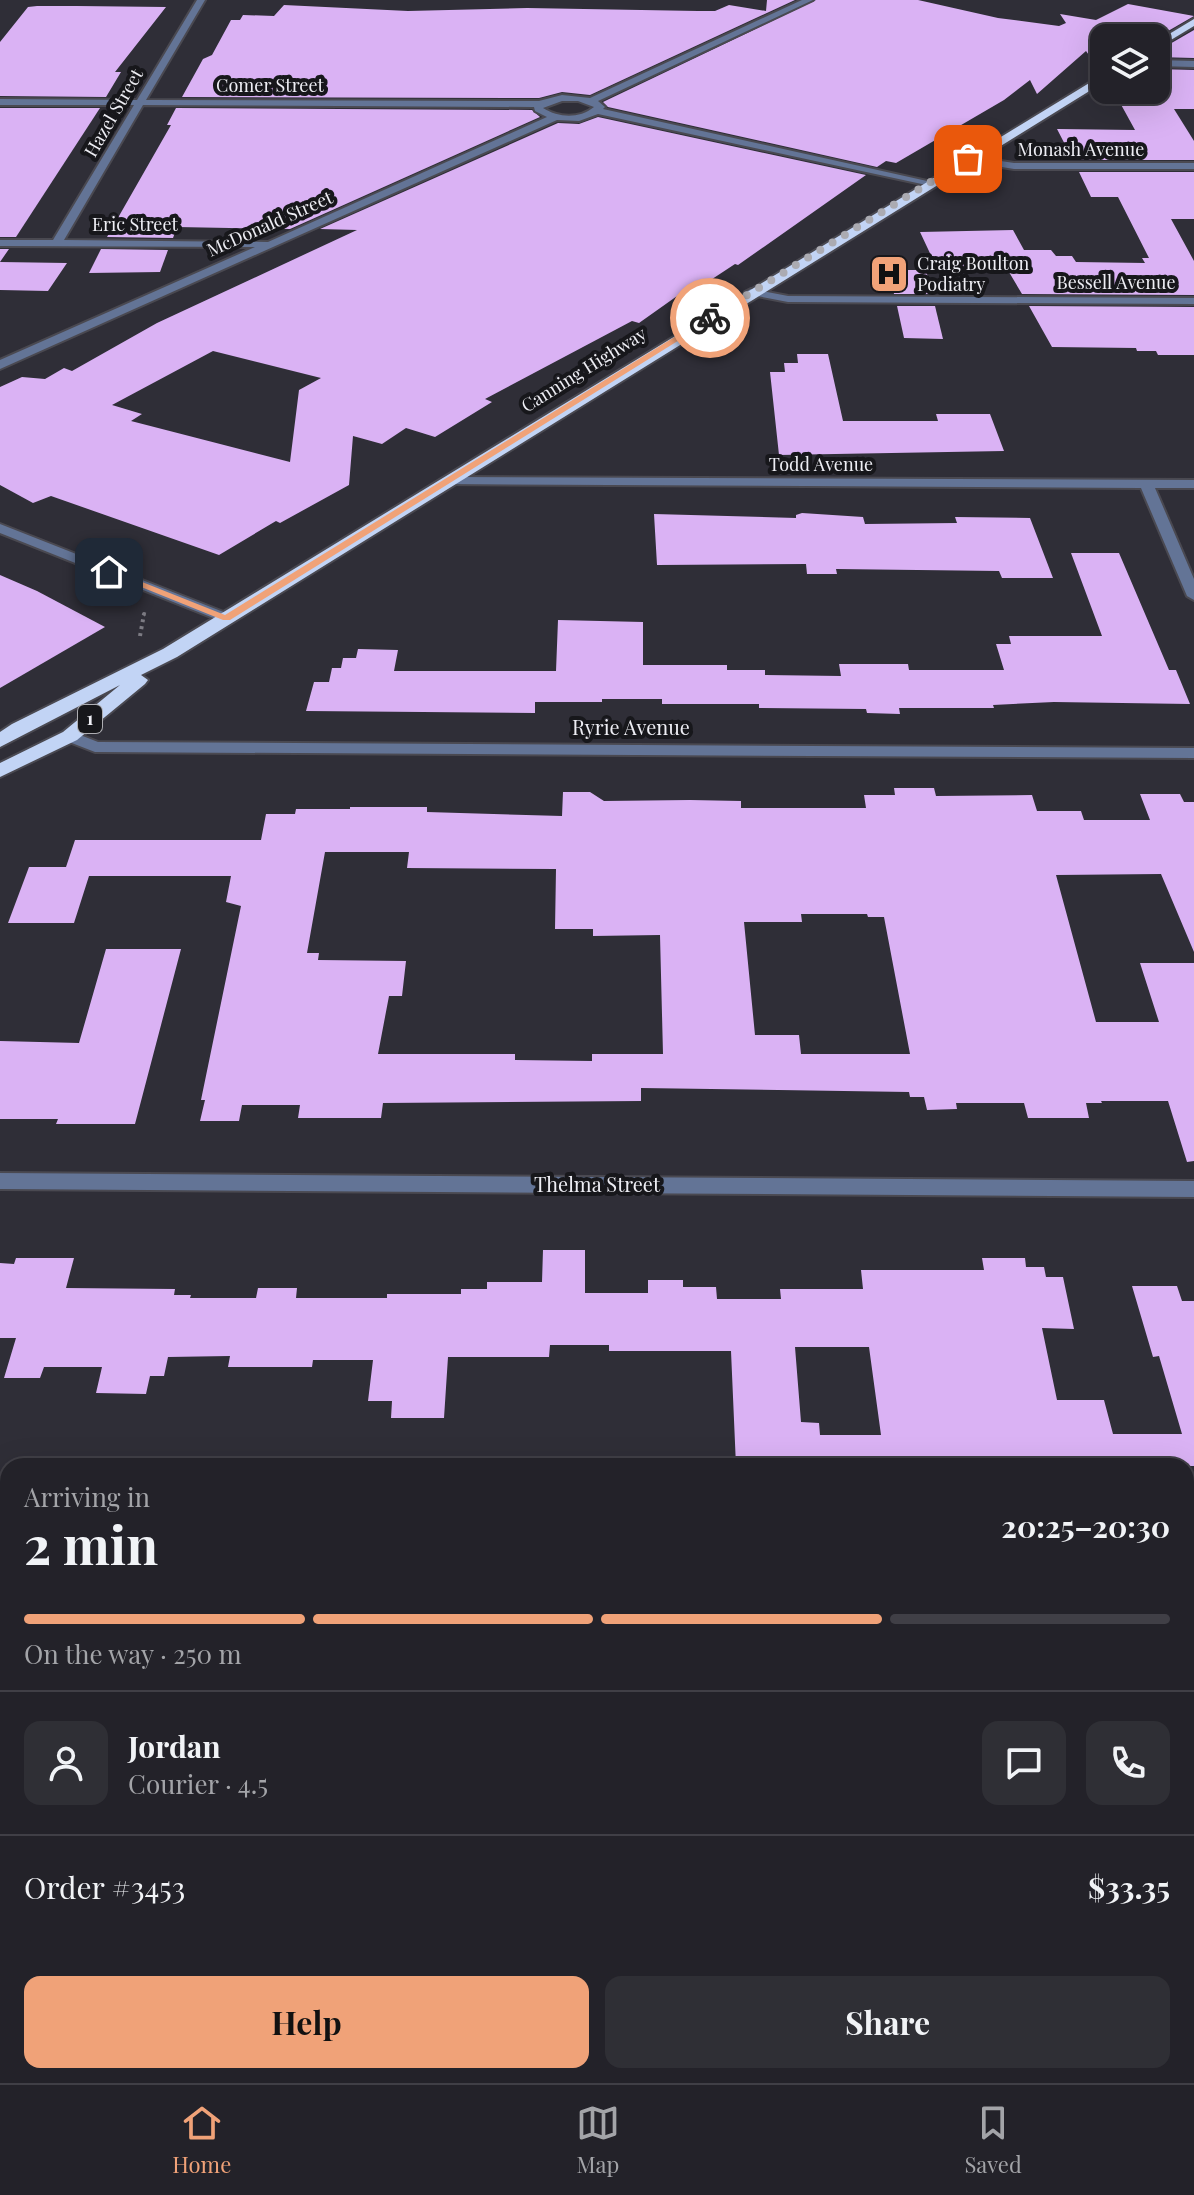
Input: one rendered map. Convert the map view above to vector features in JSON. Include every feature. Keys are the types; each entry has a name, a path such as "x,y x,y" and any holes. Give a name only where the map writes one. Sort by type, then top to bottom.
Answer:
{"highway":[{"path":"1170,37 1194,22"},
{"name":"Canning Highway","path":"0,741 19,728 170,653 1090,85"},
{"name":"Canning Highway","path":"0,771 70,736 170,653"}],"street":[{"name":"Hazel Street","path":"57,243 201,0"},
{"path":"591,101 809,0"},
{"path":"1170,63 1194,64"},
{"name":"Comer Street","path":"0,102 540,104 564,98 591,101"},
{"path":"591,101 600,107 598,111 931,183"},
{"path":"540,104 538,109 541,112 556,117"},
{"name":"McDonald Street","path":"0,365 556,117 584,116 598,111"},
{"name":"Monash Avenue","path":"968,159 1014,166 1194,166"},
{"name":"Eric Street","path":"0,243 271,244"},
{"name":"Bessell Avenue","path":"751,292 788,299 1194,301"},
{"name":"Todd Avenue","path":"447,481 1194,484"},
{"path":"1146,484 1194,596"},
{"path":"0,528 226,618"},
{"name":"Ryrie Avenue","path":"70,736 95,747 1194,753"},
{"name":"Thelma Street","path":"0,1181 1194,1189"}],"path":[{"path":"140,636 144,614 153,618"}],"building":[{"path":"767,0 795,0 590,95 562,92 539,98 182,97 203,59 212,55 231,20 240,20 243,15 274,16 284,5 408,11 527,8 715,11 729,5 766,11"},
{"path":"816,0 918,0 998,18 1059,26 1066,23 1060,14 1096,20 1128,4 1194,16 1170,30 1170,24 1090,24 1090,57 1086,51 1037,94 1030,80 1004,100 896,163 886,161 877,167 608,107 603,102"},
{"path":"28,7 166,7 115,72 121,72 106,97 0,96 0,42"},
{"path":"1194,30 1194,58 1170,57 1170,44"},
{"path":"1170,69 1194,70 1194,109 1174,109 1194,141 1194,160 1073,160 1057,129 1135,130 1121,104 1170,104"},
{"path":"0,108 100,108 16,237 0,237"},
{"path":"176,108 532,110 540,117 290,229 177,227 173,238 107,237 171,125 167,125"},
{"path":"598,117 866,175 738,265 694,291 687,289 639,323 632,321 485,399 492,402 435,437 406,428 382,444 353,436 349,485 280,523 276,521 219,555 51,496 33,503 0,485 0,387 22,377 45,379 64,368 72,371 157,323 357,230 320,229 558,123 579,124","holes":["213,351 321,378 299,390 290,462 131,421 142,414 112,405"]},
{"path":"1079,172 1194,172 1194,219 1171,219 1194,261 1194,295 1022,294 1006,267 936,266 920,232 1013,230 1024,250 1051,250 1056,256 1072,256 1076,262 1145,263 1142,258 1149,258 1118,197 1091,197"},
{"path":"0,249 9,249 0,262"},
{"path":"101,249 168,250 160,272 89,273"},
{"path":"0,262 67,263 48,291 0,290"},
{"path":"890,270 926,270 932,294 894,294"},
{"path":"897,306 935,306 943,339 904,338"},
{"path":"1029,306 1194,307 1194,355 1158,355 1156,351 1137,351 1136,348 1052,347"},
{"path":"797,354 828,354 843,421 938,421 936,414 990,414 1004,451 779,455 770,372 785,372 784,363 798,363"},
{"path":"802,513 863,517 865,524 957,523 955,517 1030,518 1053,578 1002,578 999,571 836,569 837,574 807,574 806,564 657,565 654,514 796,518"},
{"path":"1071,553 1119,553 1169,670 1176,670 1190,704 1054,702 993,705 994,708 899,708 900,714 867,713 866,709 759,708 759,704 662,704 662,699 602,699 602,702 535,702 535,713 306,711 314,682 329,682 332,668 341,668 343,658 356,658 358,649 398,650 394,671 556,671 558,620 643,622 643,665 727,665 727,670 765,670 765,675 841,676 839,664 908,664 909,670 1004,670 996,644 1011,644 1009,636 1102,636"},
{"path":"0,575 37,591 105,627 0,688"},
{"path":"894,788 934,788 936,796 1032,795 1037,811 1081,811 1084,820 1150,820 1140,794 1180,794 1184,802 1194,802 1194,952 1161,874 1056,875 1096,1022 1159,1022 1140,963 1194,963 1194,1161 1187,1162 1168,1101 1101,1101 1086,1103 1089,1118 1028,1118 1024,1103 956,1103 957,1109 927,1110 924,1097 910,1097 909,1092 641,1088 641,1101 383,1103 381,1118 298,1118 300,1105 242,1105 239,1121 200,1121 205,1100 201,1100 241,906 226,902 231,876 89,876 74,923 8,923 29,867 66,867 75,840 261,840 266,814 295,814 296,809 427,807 427,812 562,816 563,792 590,792 604,801 741,801 741,808 866,808 864,795 895,795","holes":["325,852 409,852 407,868 556,869 555,929 593,929 593,936 660,935 663,1054 592,1054 592,1061 515,1060 515,1054 378,1054 389,996 402,996 406,961 318,960 319,953 307,953","801,914 884,917 910,1054 801,1054 799,1035 755,1035 744,922 802,922"]},
{"path":"106,949 181,949 135,1124 56,1124 58,1119 0,1119 0,1041 79,1043"},
{"path":"543,1250 585,1250 585,1293 648,1293 648,1280 683,1280 683,1287 716,1287 717,1299 781,1299 780,1289 863,1289 861,1270 984,1270 982,1258 1025,1258 1026,1267 1044,1267 1046,1277 1063,1277 1074,1329 1042,1328 1057,1400 1104,1400 1113,1434 1182,1434 1159,1356 1153,1357 1132,1286 1177,1286 1182,1301 1194,1301 1194,1458 736,1458 731,1351 609,1351 609,1345 550,1345 549,1357 448,1357 444,1418 391,1418 392,1401 368,1401 373,1360 313,1360 312,1367 228,1367 230,1356 168,1357 164,1376 150,1376 146,1394 96,1393 102,1367 44,1367 40,1378 4,1378 16,1338 0,1338 0,1263 14,1264 16,1258 74,1258 66,1288 175,1289 174,1295 191,1295 190,1298 256,1298 258,1288 297,1288 296,1298 387,1298 387,1294 461,1294 461,1289 487,1289 487,1282 542,1282","holes":["795,1347 869,1347 881,1435 820,1435 819,1423 801,1422"]}],"way so far":[{"path":"710,318 968,159"}],"place":[{"name":"Craig Boulton Podiatry","path":"889,274"}],"route":[{"path":"109,572 226,618 710,318"}]}
